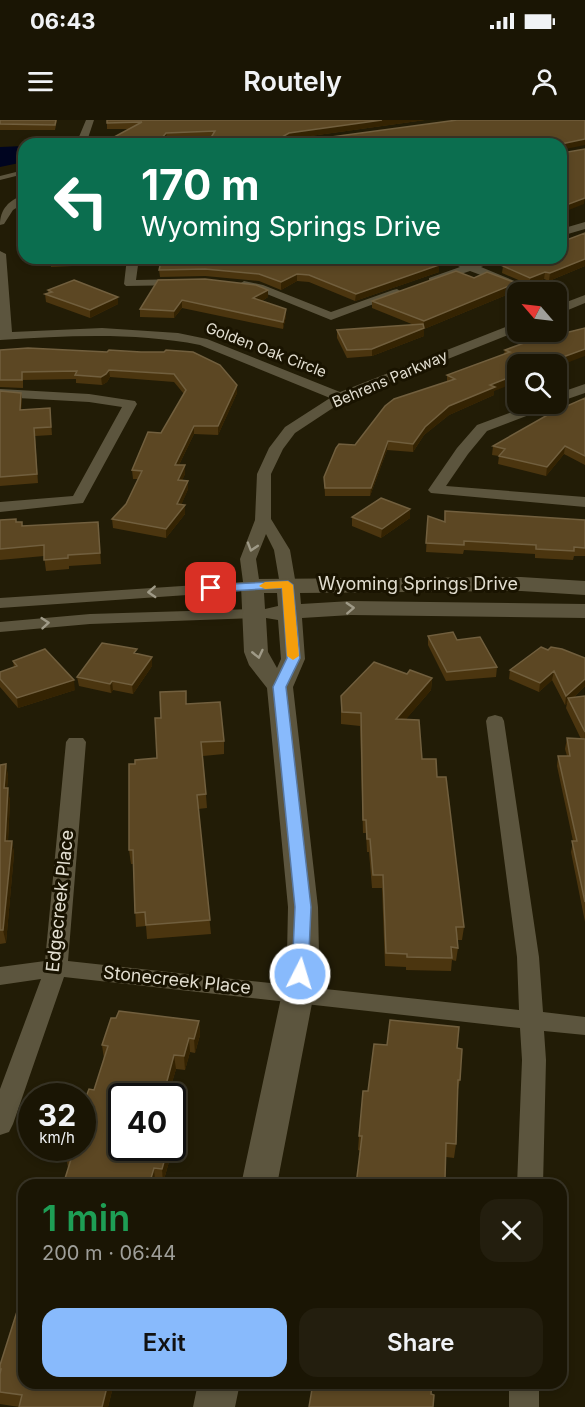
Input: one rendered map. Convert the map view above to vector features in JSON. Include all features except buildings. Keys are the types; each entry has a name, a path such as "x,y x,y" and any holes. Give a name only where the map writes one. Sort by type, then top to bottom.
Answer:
{"street":[{"path":"83,138 90,120"},
{"path":"0,222 9,208 18,202"},
{"path":"567,231 585,225"},
{"path":"0,254 3,336"},
{"path":"132,264 130,284 195,282"},
{"path":"464,264 509,282"},
{"path":"227,284 259,287 331,316 480,264"},
{"path":"567,304 585,299"},
{"path":"567,308 585,312"},
{"name":"Behrens Parkway","path":"280,687 261,665 256,652 248,559 263,520 264,474 276,448 290,430 340,397 507,330"},
{"name":"Golden Oak Circle","path":"3,336 127,331 180,336 203,342 340,397"},
{"path":"567,395 585,388"},
{"path":"0,393 45,395 130,404 78,500 0,507"},
{"path":"519,414 482,428 462,451 436,490 585,502"},
{"path":"260,1179 298,993 303,954 303,907 280,687 293,658 291,612 284,550 280,541 263,520"},
{"name":"Wyoming Springs Drive","path":"0,603 111,594 288,585 521,584 585,588"},
{"name":"Wyoming Springs Drive","path":"0,627 90,619 253,614 351,608 585,611"},
{"path":"495,721 528,957 534,1060 530,1179"},
{"name":"Edgecreek Place","path":"0,1124 56,968 76,742"},
{"name":"Stonecreek Place","path":"0,976 56,968 585,1026"},
{"path":"214,1407 218,1389"},
{"path":"524,1389 524,1407"}],"lane":[{"path":"0,178 18,174"}],"water":[{"path":"18,146 18,163 0,167 0,147"}],"slow traffic":[{"path":"265,586 288,585 293,656"}],"route":[{"path":"211,588 288,585 293,658 280,687 303,907 303,954 300,974"}]}
